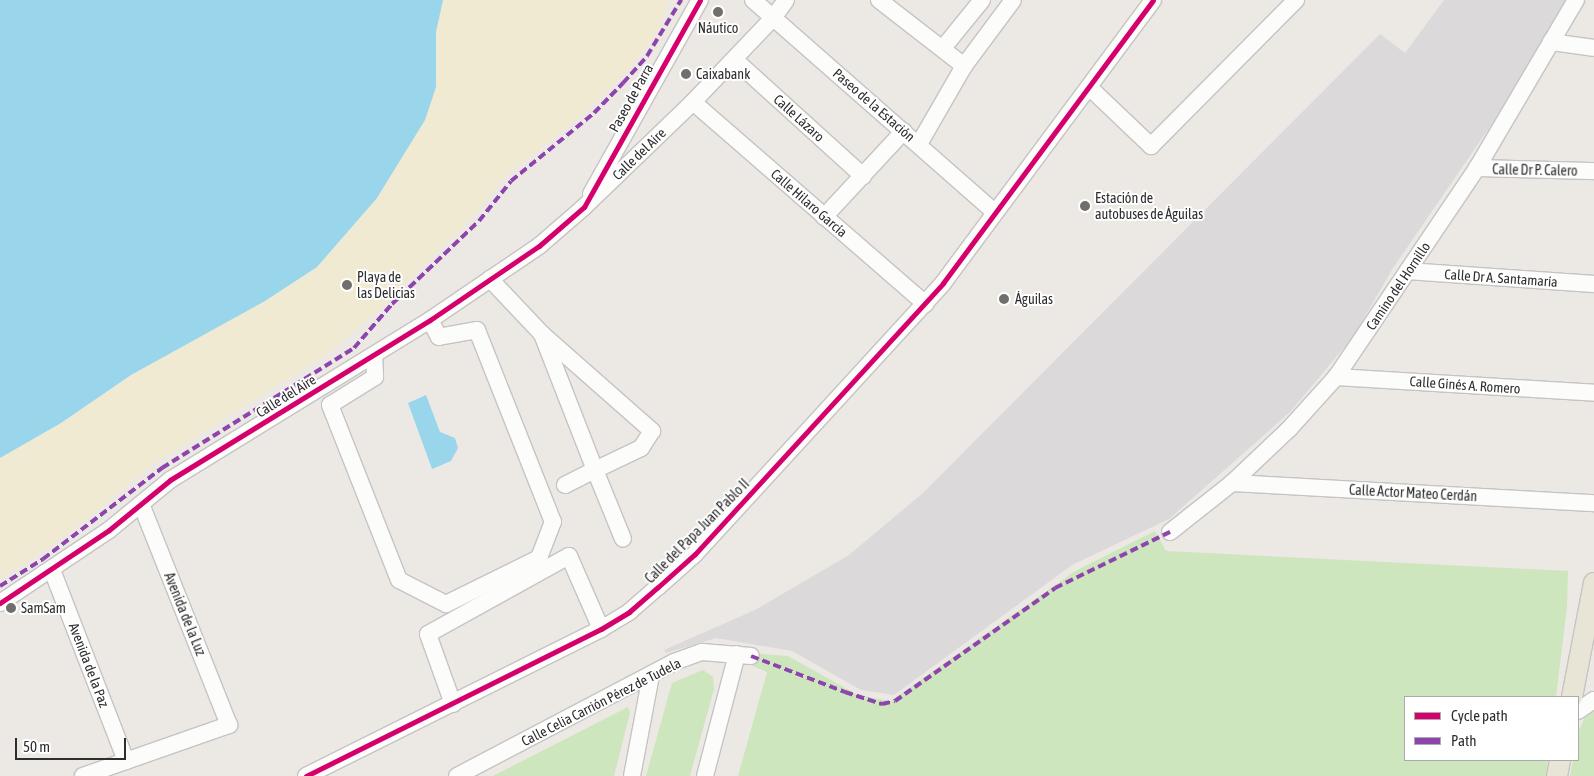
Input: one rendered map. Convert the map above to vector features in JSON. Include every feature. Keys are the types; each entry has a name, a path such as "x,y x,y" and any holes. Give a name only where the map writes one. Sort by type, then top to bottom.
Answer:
{"main road":[{"path":"1572,696 1593,597"},
{"path":"1557,776 1560,761"}],"street":[{"name":"Paseo de Parra","path":"584,207 700,0"},
{"name":"Paseo de la Estación","path":"753,0 919,144 994,212"},
{"name":"Calle del Aire","path":"0,603 52,570 170,480 430,320 539,246 584,207 693,102 735,60 773,18 786,0"},
{"path":"879,0 964,66"},
{"path":"943,48 982,0"},
{"path":"919,144 964,66 1013,0"},
{"name":"Calle del Papa Juan Pablo II","path":"306,776 601,629 629,612 695,554 926,304 1153,0"},
{"path":"1089,87 1151,146 1296,0"},
{"name":"Camino del Hornillo","path":"1170,532 1232,483 1290,428 1336,377 1477,168 1576,0"},
{"path":"1552,42 1594,48"},
{"name":"Calle Lázaro","path":"735,60 864,176"},
{"name":"Calle Hilaro García","path":"693,102 926,304"},
{"path":"824,217 904,131"},
{"path":"623,137 628,146 642,152"},
{"name":"Calle Dr P. Calero","path":"1477,168 1594,171"},
{"name":"Calle Dr A. Santamaría","path":"1408,271 1594,284"},
{"path":"490,279 542,334 652,430 641,448 565,484"},
{"path":"374,355 375,377 330,405 399,580 446,604 539,558 553,522 477,330 439,337 430,320"},
{"path":"542,334 623,539"},
{"name":"Calle Ginés A. Romero","path":"1336,377 1594,393"},
{"name":"Calle Actor Mateo Cerdán","path":"1232,483 1594,503"},
{"name":"Avenida de la Luz","path":"126,761 228,724 141,504"},
{"path":"452,704 428,634 569,556 601,629"},
{"name":"Avenida de la Paz","path":"52,570 126,761"},
{"name":"Calle Celia Carrión Pérez de Tudela","path":"458,776 651,675 702,652 744,655 705,776"},
{"path":"632,776 651,675"},
{"path":"1579,710 1594,700"},
{"path":"83,776 126,761"}],"shaded area":[{"path":"1444,0 1570,0 1509,99 1393,268 1353,337 1290,412 1169,519 1072,565 894,695 861,690 792,651 716,638 666,653 664,650 755,610 849,555 923,493 1380,34 1405,53"}],"green space":[{"path":"1155,531 1166,551 1568,571 1567,607 1556,696 1404,696 1404,761 1548,761 1546,776 738,776 767,672 714,650 788,656 858,695 891,701 1075,571"},
{"path":"703,670 713,677 714,689 690,776 646,776 672,683"},
{"path":"628,707 630,713 614,776 493,776"},
{"path":"1594,710 1594,776 1570,776 1573,761 1579,761 1579,730 1586,715"}],"sand":[{"name":"Playa de las Delicias","path":"443,0 668,0 660,28 634,64 588,110 503,179 472,218 371,317 330,352 158,461 56,543 0,579 0,458 61,423 131,375 265,301 317,267 436,87 436,32"}],"water":[{"path":"0,0 443,0 436,32 436,87 425,120 377,198 317,267 265,301 131,375 61,423 0,458"},
{"path":"426,395 440,432 455,438 458,448 451,461 432,469 408,403"}],"marked path":[{"path":"0,586 43,559 162,468 354,348 392,304 479,221 511,181 594,113 623,83 647,56 681,0"},
{"path":"751,656 882,704 895,701 1055,588 1170,532"}],"cycle path":[{"path":"0,603 109,530 170,480 430,320 539,246 584,207 700,0"},
{"path":"306,776 601,629 629,612 695,554 943,283 1153,0"}],"place":[{"name":"Náutico","path":"718,12"},
{"name":"Caixabank","path":"686,74"},
{"name":"Estación de autobuses de Águilas","path":"1085,206"},
{"name":"Playa de las Delicias","path":"347,285"},
{"name":"Águilas","path":"1004,299"},
{"name":"SamSam","path":"11,608"}]}
